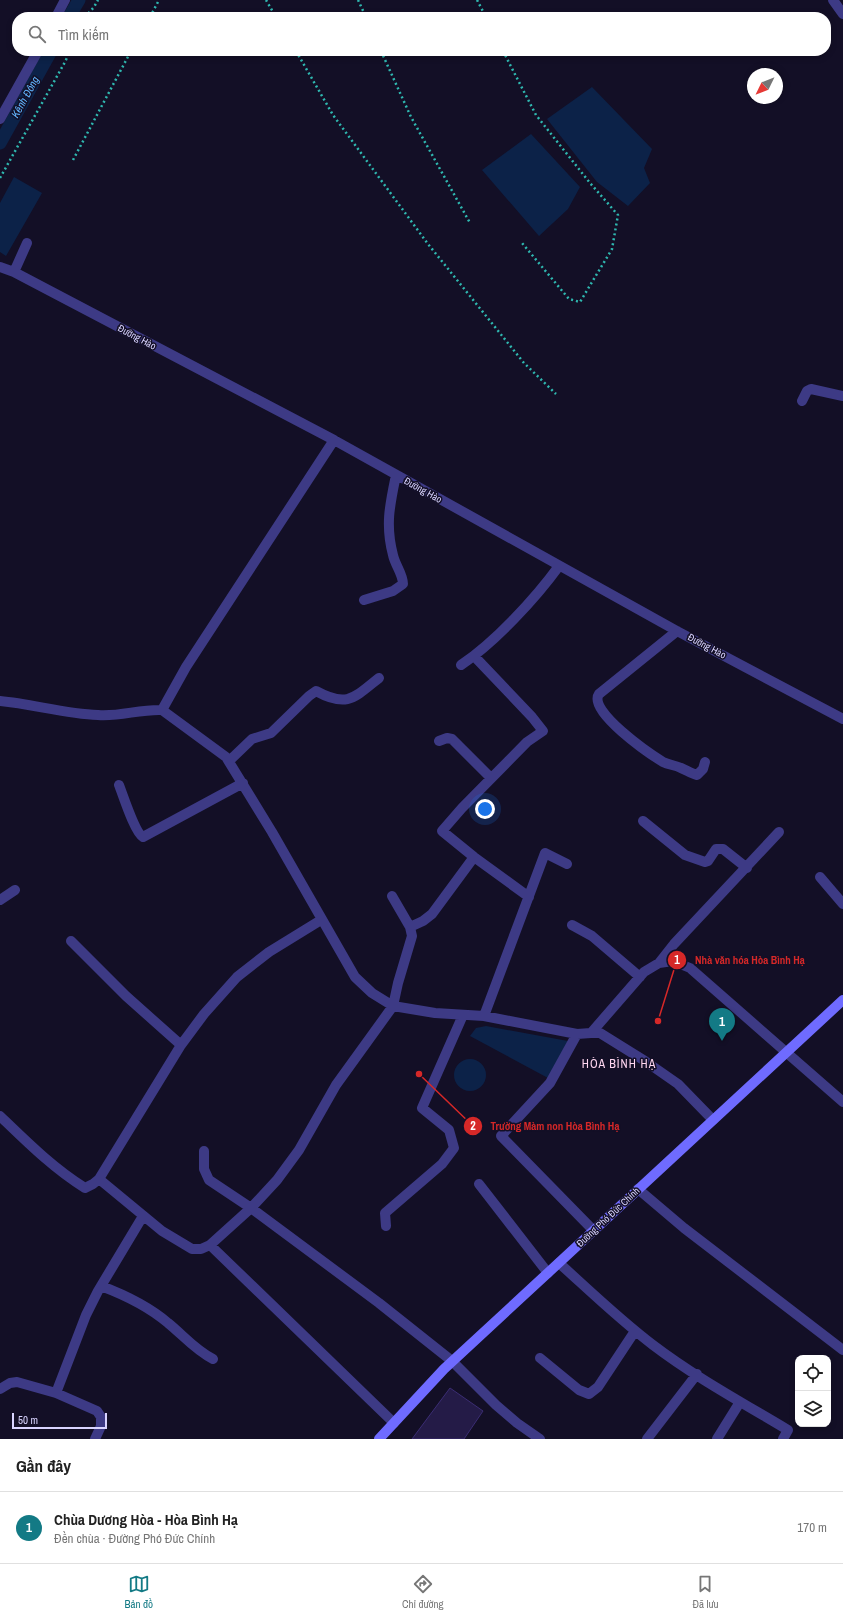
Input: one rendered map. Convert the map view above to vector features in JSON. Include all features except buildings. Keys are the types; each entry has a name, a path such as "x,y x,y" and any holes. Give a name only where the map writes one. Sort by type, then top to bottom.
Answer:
{"main road":[{"name":"Đường Phó Đức Chính","path":"379,1439 452,1361 843,1000"}],"street":[{"path":"59,12 65,0"},
{"path":"833,0 843,14"},
{"path":"0,119 35,56"},
{"path":"14,272 27,243"},
{"name":"Đường Hào","path":"0,266 334,440 677,631 843,719"},
{"path":"802,400 809,390 843,396"},
{"path":"162,710 186,667 334,440"},
{"path":"364,600 393,591 403,584 403,579 392,554 388,526 389,507 396,475"},
{"path":"461,665 474,656 505,627 545,584 559,566"},
{"path":"677,631 599,694 597,701 601,710 617,727 663,762 697,775 703,769 705,762"},
{"path":"474,656 532,717 542,731 527,742 462,808 442,831 474,857 529,897"},
{"path":"229,761 252,739 271,733 316,691 338,701 350,699 380,678"},
{"path":"0,701 19,702 98,716 126,714 149,709 162,710 226,757 229,761 355,977 372,993 393,1006 435,1013 484,1016 577,1034 600,1033 678,1084 713,1120"},
{"path":"439,741 447,738 452,739 491,778"},
{"path":"119,785 136,828 143,837 243,783"},
{"path":"642,821 685,855 705,862 708,861 716,849 723,849 746,868"},
{"path":"591,1033 644,972 659,963 677,940 779,832"},
{"path":"484,1016 545,853 567,864"},
{"path":"410,927 423,921 432,914 474,857"},
{"path":"820,877 843,904"},
{"path":"0,900 15,890"},
{"path":"99,1179 162,1231 192,1249 201,1249 210,1245 251,1208 277,1180 299,1150 336,1085 393,1006 412,936 410,927 392,896"},
{"path":"0,1116 41,1156 68,1177 85,1188 93,1184 99,1179 181,1045 204,1014 237,977 269,952 321,920"},
{"path":"572,925 592,936 640,977"},
{"path":"71,941 126,996 181,1045"},
{"path":"659,963 673,961 690,968 843,1102"},
{"path":"386,1226 385,1213 442,1164 454,1148 449,1130 422,1108 463,1015"},
{"path":"577,1034 550,1083 501,1136 594,1231"},
{"path":"204,1151 204,1169 209,1180 251,1208 379,1303 452,1361 517,1423 540,1439"},
{"path":"479,1184 548,1272"},
{"path":"638,1190 684,1228 843,1350"},
{"path":"56,1393 86,1315 101,1286 143,1216"},
{"path":"210,1245 394,1423"},
{"path":"559,1263 635,1331 654,1346 740,1402 788,1430 783,1439"},
{"path":"101,1286 125,1295 158,1315 202,1354 213,1359"},
{"path":"540,1358 579,1390 590,1394 598,1387 635,1331"},
{"path":"647,1439 697,1374"},
{"path":"0,1389 10,1383 17,1382 56,1393 96,1411 101,1416 101,1426 95,1439"},
{"path":"717,1439 740,1402"}],"path":[{"path":"90,12 98,0"},
{"path":"153,12 159,0"},
{"path":"266,0 273,12"},
{"path":"358,0 364,12"},
{"path":"477,0 483,12"},
{"path":"0,178 68,56"},
{"path":"73,160 128,56"},
{"path":"299,56 333,115 428,244 524,363 556,394"},
{"path":"383,56 411,117 470,223"},
{"path":"506,56 536,115 590,183 618,215 612,249 580,302 569,299 522,244"}],"water":[{"path":"592,87 652,149 644,168 650,183 628,206 597,182 547,119"},
{"path":"531,134 580,187 568,209 539,236 482,170"},
{"path":"14,177 42,193 6,256 0,252 0,203"},
{"path":"486,1026 568,1041 548,1078 470,1036 476,1028"},
{"path":"467,1059 473,1059 482,1063 486,1075 482,1087 473,1091 467,1091 458,1087 454,1078 454,1072 458,1063"}],"waterway":[{"name":"Kênh Đông","path":"72,12 79,0"},
{"name":"Kênh Đông","path":"0,143 48,56"}],"place":[{"name":"Nhà văn hóa Hòa Bình Hạ","path":"658,1021"},
{"name":"Chùa Dương Hòa - Hòa Bình Hạ","path":"722,1041"},
{"name":"Trường Màm non Hòa Bình Hạ","path":"419,1074"}],"district":[{"name":"HÒA BÌNH HẠ","path":"619,1064"}]}
